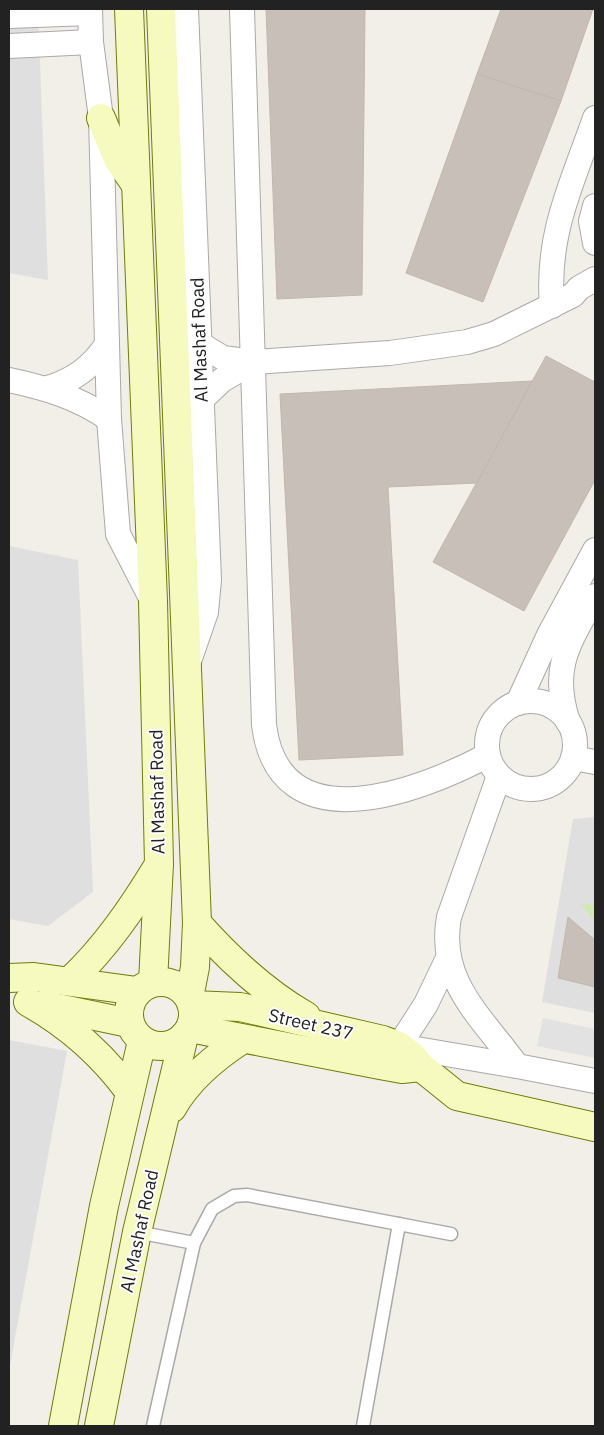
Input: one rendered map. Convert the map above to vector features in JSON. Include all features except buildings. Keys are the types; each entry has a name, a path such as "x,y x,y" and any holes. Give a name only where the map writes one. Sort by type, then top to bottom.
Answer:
{"street":[{"name":"Al Mashaf Road","path":"130,9 152,601 159,864 145,987"},
{"name":"Al Mashaf Road","path":"99,1426 137,1232 189,1017 195,967 196,923 161,9"},
{"name":"Al Mashaf Road","path":"186,9 209,580 206,612 186,668"},
{"path":"242,9 264,725 267,746 276,766 290,783 309,794 330,799 382,795 417,787 452,774 488,755"},
{"name":"Al Mashaf Road","path":"90,11 91,42 101,118 109,419 118,534 152,601"},
{"path":"9,16 90,11"},
{"path":"9,46 91,42"},
{"path":"101,118 118,159 136,186"},
{"path":"552,306 550,281 555,236 595,118"},
{"path":"595,206 591,221 595,243"},
{"path":"200,344 223,358 253,362 390,353 467,342 494,334 552,306 584,295 579,288 595,279"},
{"path":"48,388 62,384 88,368 107,344"},
{"path":"202,399 222,380 253,362"},
{"path":"9,380 48,388 80,401 109,419"},
{"path":"518,703 549,635 595,550"},
{"path":"568,722 552,707 541,703 518,703 508,708 492,723 486,744 494,770 499,776 518,787 541,788 561,778 584,760 562,704 560,685 567,649 595,596"},
{"path":"499,776 449,917 445,937 448,958 455,980 469,1004 517,1066"},
{"path":"70,981 93,959 121,923 159,864"},
{"path":"196,923 235,963 256,981 278,998 325,1027"},
{"path":"448,958 423,1010 399,1046 595,1081"},
{"path":"9,978 34,977 145,987 162,982 177,986 189,1017 175,1043 164,1046 152,1045 136,1032 18,998"},
{"path":"63,1426 104,1206 129,1091 136,1032 129,1006 145,987"},
{"path":"18,998 52,1016 95,1049 129,1091"},
{"name":"Street 237","path":"189,1017 240,1007 383,1040 399,1046 412,1056 421,1068 457,1096 595,1127"},
{"name":"Street 237","path":"189,1017 243,1039 402,1069 421,1068"},
{"path":"165,1120 190,1082 206,1066 243,1039"}],"lane":[{"path":"153,1426 194,1243 212,1209 222,1201 234,1196 253,1196 451,1234"},
{"path":"363,1426 399,1224"},
{"path":"137,1232 194,1243"}],"shaded area":[{"path":"9,9 38,9 48,280 9,273"},
{"path":"9,546 78,560 93,892 48,926 9,919"},
{"path":"595,817 595,1013 542,1002 573,819"},
{"path":"543,1018 595,1029 595,1058 537,1046"},
{"path":"9,1040 67,1051 9,1371"}],"green space":[{"path":"581,904 595,905 595,922"}]}
